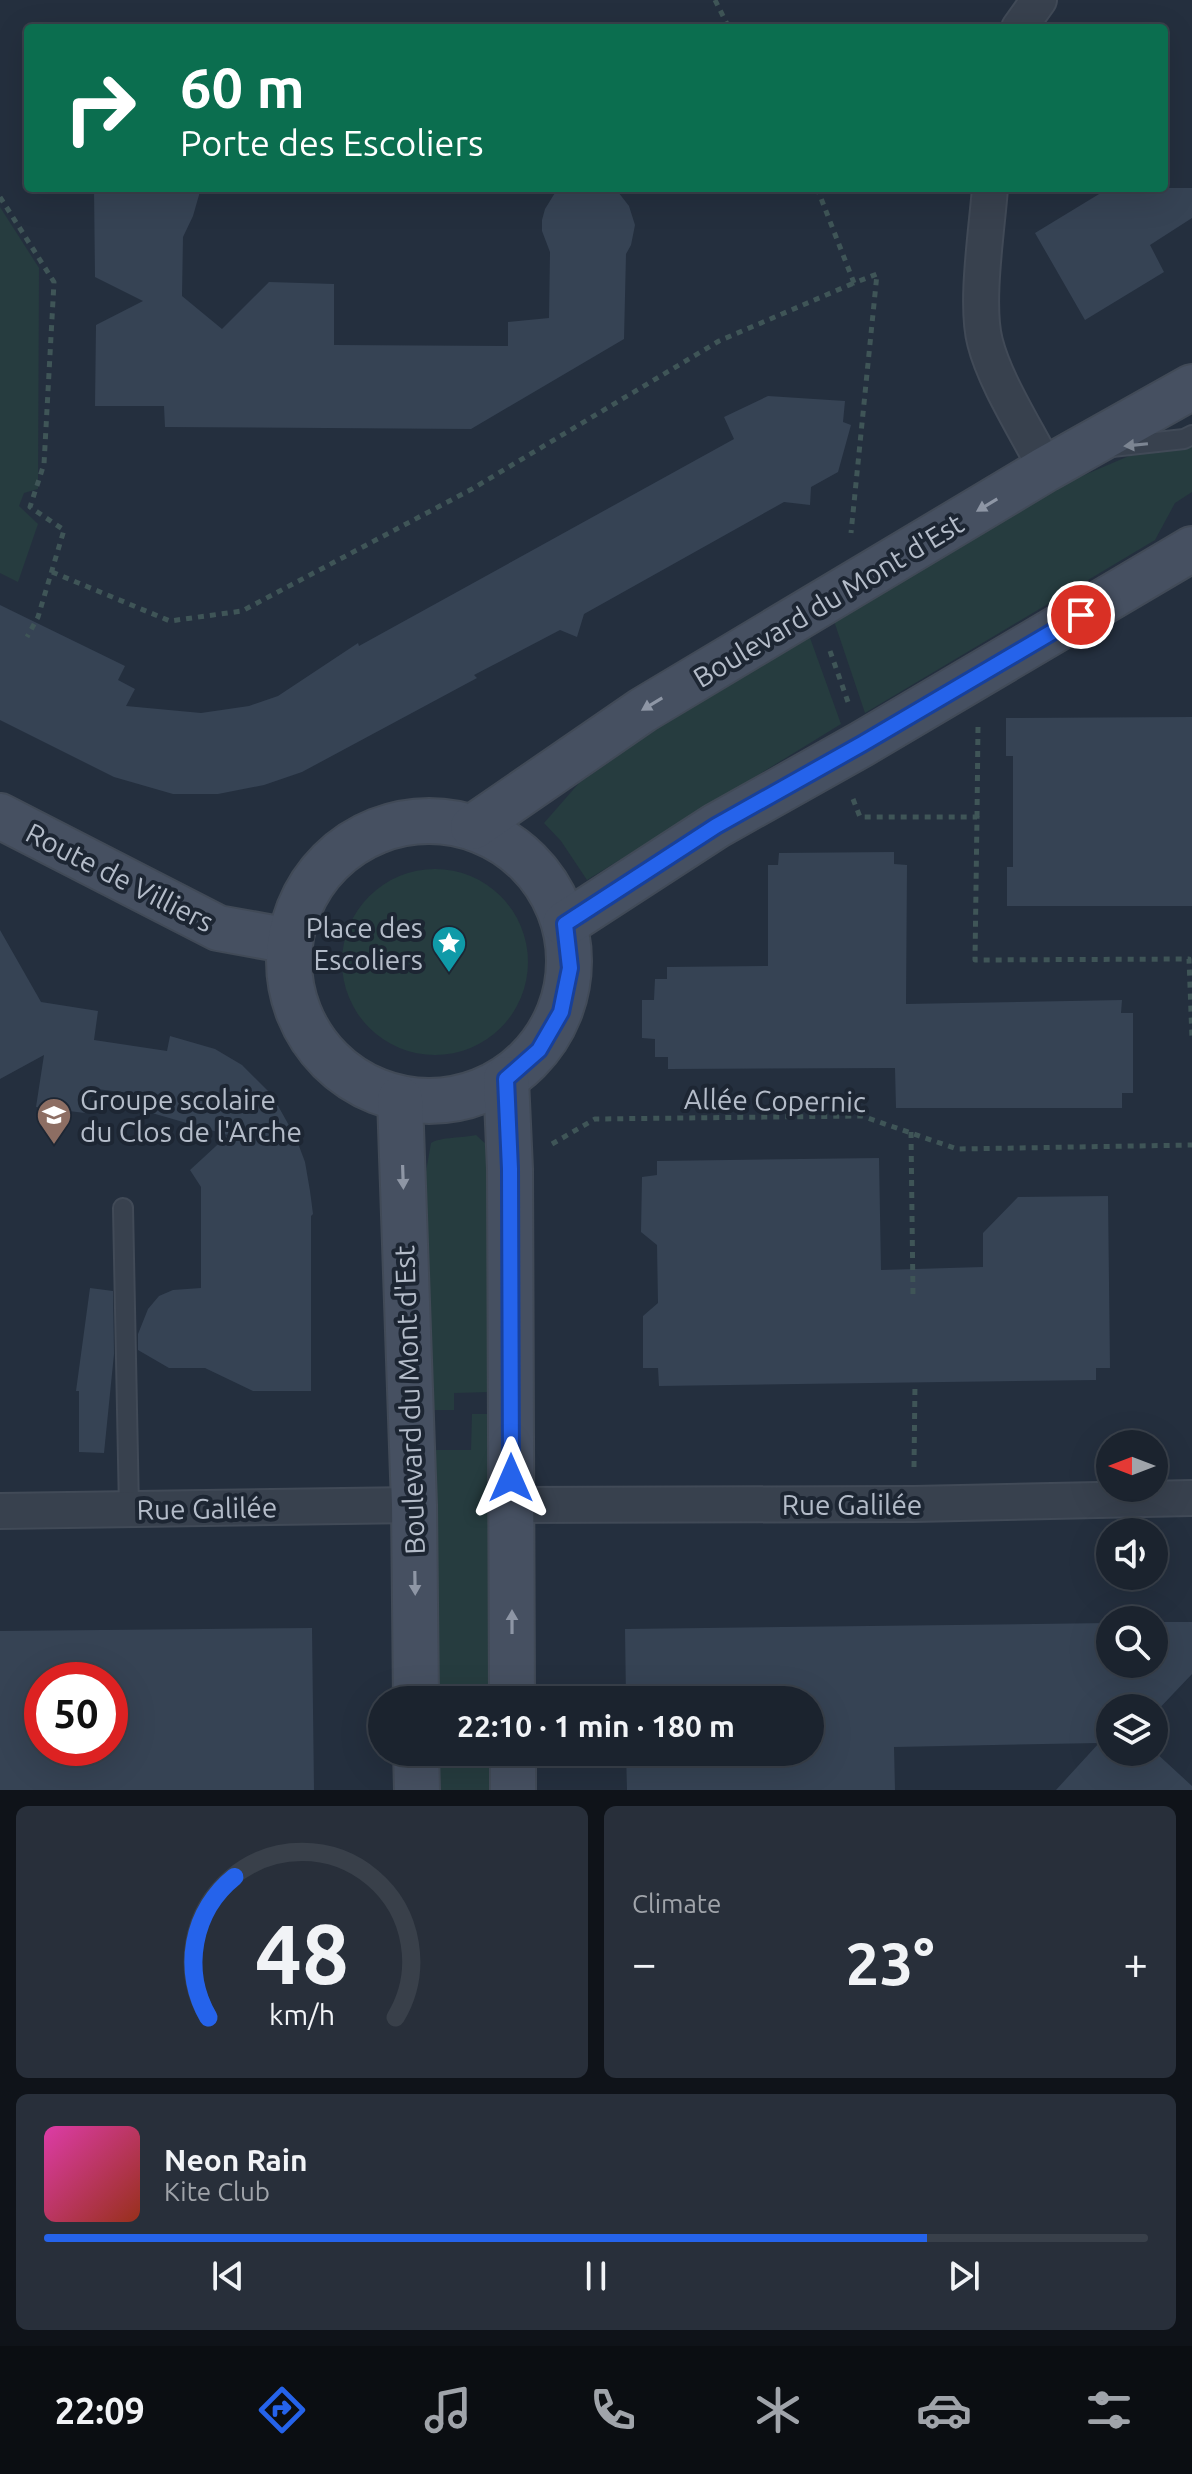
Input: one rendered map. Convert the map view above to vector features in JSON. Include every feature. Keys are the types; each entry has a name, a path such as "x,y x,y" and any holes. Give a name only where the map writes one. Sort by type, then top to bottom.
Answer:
{"main road":[{"name":"Boulevard du Mont d'Est","path":"473,827 643,710 1063,460 1192,387"},
{"path":"565,924 716,826 862,744 1131,585 1187,541"},
{"name":"Route de Villiers","path":"0,816 218,928 290,941"},
{"path":"424,820 473,827 514,848 546,882 565,924 570,968 561,1012 539,1050 506,1079 455,1100 400,1099 351,1079 314,1042 292,994 290,941 305,894 335,856 376,830 424,820"},
{"path":"506,1079 510,1169 512,1686"},
{"name":"Boulevard du Mont d'Est","path":"400,1099 414,1505 416,1686"},
{"path":"416,1766 417,1790"},
{"path":"513,1766 513,1790"}],"street":[{"path":"1022,24 1039,0"},
{"path":"990,192 982,295 984,340 999,377 1063,460"},
{"name":"Rue Galilée","path":"511,1505 914,1504 1192,1498"},
{"name":"Rue Galilée","path":"0,1511 414,1505"}],"lane":[{"path":"1063,460 1184,439 1192,435"},
{"path":"123,1208 129,1509"}],"path":[{"path":"715,0 727,24"},
{"path":"819,192 854,283"},
{"path":"0,197 54,282 44,464 30,507 64,530 38,617 27,637"},
{"path":"52,572 170,621 242,611 472,489 719,341 877,274 849,546 866,578"},
{"path":"816,608 862,744 850,792 860,817 977,817"},
{"path":"979,674 975,960 1189,959 1192,1039"},
{"name":"Allée Copernic","path":"510,1169 595,1119 862,1116 957,1149 1192,1145"},
{"path":"911,1132 913,1296"},
{"path":"914,1504 915,1383"}],"green space":[{"path":"0,207 39,268 38,489 24,493 19,506 38,524 18,582 0,573"},
{"path":"1192,429 1192,492 1175,503 1155,540 865,713 834,621 1054,488"},
{"path":"809,635 841,724 587,880 561,841 544,823 579,783 654,731"},
{"path":"435,869 471,876 501,896 521,926 528,962 521,998 501,1028 471,1048 435,1055 399,1048 369,1028 349,998 342,962 349,926 369,896 399,876"},
{"path":"476,1135 489,1147 491,1392 454,1393 454,1410 431,1410 425,1177 431,1143"},
{"path":"472,1414 489,1414 491,1686 436,1686 433,1450 471,1450"},
{"path":"437,1766 491,1766 491,1790 437,1790"}],"building":[{"path":"1168,188 1192,188 1192,218 1150,245 1164,272 1085,320 1035,233 1102,192 1168,192"},
{"path":"94,192 200,192 183,237 182,296 222,329 269,282 334,284 334,345 508,346 508,322 549,318 550,252 542,231 542,220 556,192 618,192 629,206 635,225 626,254 624,339 471,429 165,427 164,406 95,406 96,325 143,301 95,277"},
{"path":"768,396 845,401 843,422 851,425 838,472 811,487 810,505 784,502 584,614 577,637 560,630 302,772 264,785 218,794 173,794 114,777 0,720 0,605 125,666 118,680 135,689 126,706 201,713 249,706 278,696 358,643 359,646 734,439 724,417"},
{"path":"1192,717 1192,906 1007,906 1007,867 1013,867 1013,756 1006,756 1006,718"},
{"path":"894,852 894,864 907,865 906,1004 1122,1000 1121,1013 1133,1013 1133,1093 1122,1093 1122,1108 896,1108 895,1068 668,1069 668,1057 655,1057 655,1039 642,1038 642,1000 654,1000 655,979 667,979 667,967 768,966 768,865 778,865 779,853"},
{"path":"0,930 41,1002 98,1011 94,1040 167,1051 170,1036 215,1049 242,1065 272,1095 296,1138 305,1162 310,1191 313,1214 311,1391 253,1391 205,1368 169,1368 138,1350 138,1334 148,1309 159,1296 173,1290 201,1288 201,1187 190,1170 228,1135 152,1113 154,1096 88,1088 85,1113 36,1107 44,1055 0,1079"},
{"path":"879,1158 881,1270 983,1267 983,1233 1018,1197 1108,1196 1110,1368 1096,1368 1096,1380 659,1386 658,1368 643,1368 643,1316 658,1303 657,1245 641,1232 642,1177 657,1175 657,1161"},
{"path":"90,1288 113,1291 114,1354 104,1453 79,1452 79,1391 76,1391"},
{"path":"1168,1622 1192,1622 1192,1674 1168,1699 1168,1694 1096,1694 1096,1743 894,1747 895,1790 627,1790 626,1766 824,1766 824,1686 626,1686 625,1629 1096,1623 1096,1678 1168,1678"},
{"path":"312,1628 314,1790 0,1790 0,1631"},
{"path":"1096,1746 1096,1766 1168,1764 1192,1786 1192,1790 1056,1790"}],"place":[{"name":"Place des Escoliers","path":"449,974"},
{"name":"Groupe scolaire du Clos de l'Arche","path":"54,1146"}],"route":[{"path":"511,1478 510,1169 506,1079 539,1050 561,1012 570,968 565,924 716,826 1081,615"}]}
